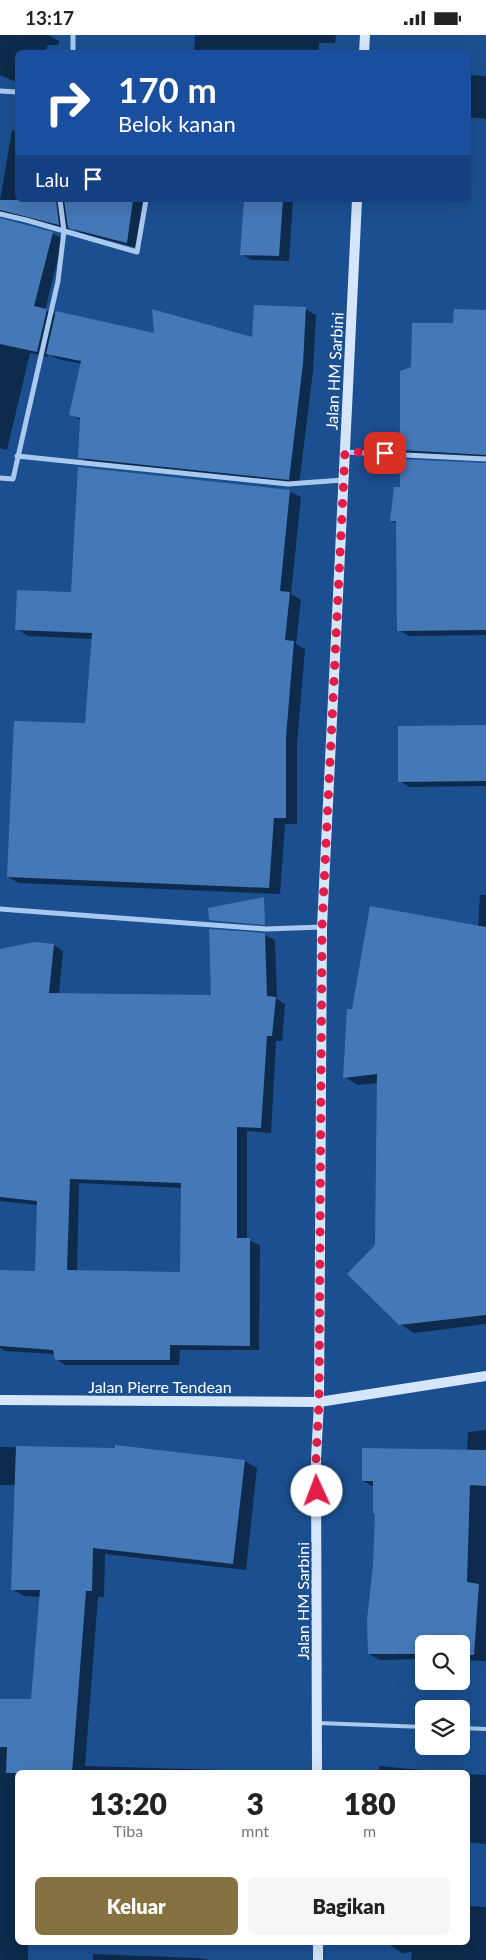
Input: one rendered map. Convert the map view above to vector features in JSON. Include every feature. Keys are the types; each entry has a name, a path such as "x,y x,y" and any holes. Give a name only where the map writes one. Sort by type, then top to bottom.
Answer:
{"main road":[{"path":"364,50 365,35"},
{"name":"Jalan HM Sarbini","path":"317,1770 316,1459 319,1402 322,927 357,202"},
{"name":"Jalan Pierre Tendean","path":"0,1400 319,1402 486,1376"},
{"path":"318,1945 318,1960"}],"street":[{"path":"73,35 73,50"},
{"path":"0,91 15,92"},
{"path":"0,477 12,479 58,281 64,231 60,202"},
{"path":"0,214 137,252 146,202"},
{"path":"345,452 486,459"},
{"path":"17,456 288,484 343,480"},
{"path":"0,909 266,929 322,927"}],"lane":[{"path":"318,1723 415,1727"},
{"path":"470,1728 486,1729"}],"building":[{"path":"0,200 56,202 59,225 0,210"},
{"path":"64,202 133,202 127,243 68,228"},
{"path":"244,202 283,202 279,256 240,255"},
{"path":"0,218 53,232 34,306 47,309 37,352 0,344"},
{"path":"254,305 306,307 303,364 289,480 78,458 80,418 69,415 81,361 46,354 56,311 154,333 152,309 252,337"},
{"path":"454,309 486,310 486,455 400,450 400,371 411,367 412,323 453,323"},
{"path":"400,459 486,463 486,630 397,631 396,521 390,521 394,487 400,487"},
{"path":"78,467 290,490 280,591 290,592 285,640 294,641 286,737 286,818 274,818 269,888 7,877 14,721 85,723 92,633 15,630 17,590 71,592"},
{"path":"486,725 486,781 398,782 398,726"},
{"path":"264,897 265,925 209,920 208,908"},
{"path":"370,906 486,927 486,1315 399,1325 347,1274 375,1245 377,1074 343,1078 347,1009 352,1009"},
{"path":"209,929 265,933 267,996 276,997 272,1036 267,1036 261,1128 237,1127 237,1238 250,1238 250,1346 170,1345 170,1360 55,1360 53,1350 0,1346 0,1270 35,1271 37,1201 0,1197 0,949 34,942 54,944 49,993 211,995","holes":["70,1179 181,1183 180,1272 67,1270"]},
{"path":"115,1445 245,1460 233,1564 93,1548 92,1591 86,1591 72,1770 15,1770 15,1773 6,1773 7,1747 0,1747 0,1699 31,1699 40,1590 11,1590 16,1446 115,1448"},
{"path":"362,1448 486,1450 486,1486 470,1485 467,1582 479,1584 474,1655 470,1655 470,1635 415,1635 415,1654 368,1654 367,1620 373,1564 375,1514 373,1513 373,1481 362,1481"}],"route":[{"path":"317,1491 322,927 345,452 385,453"}]}
